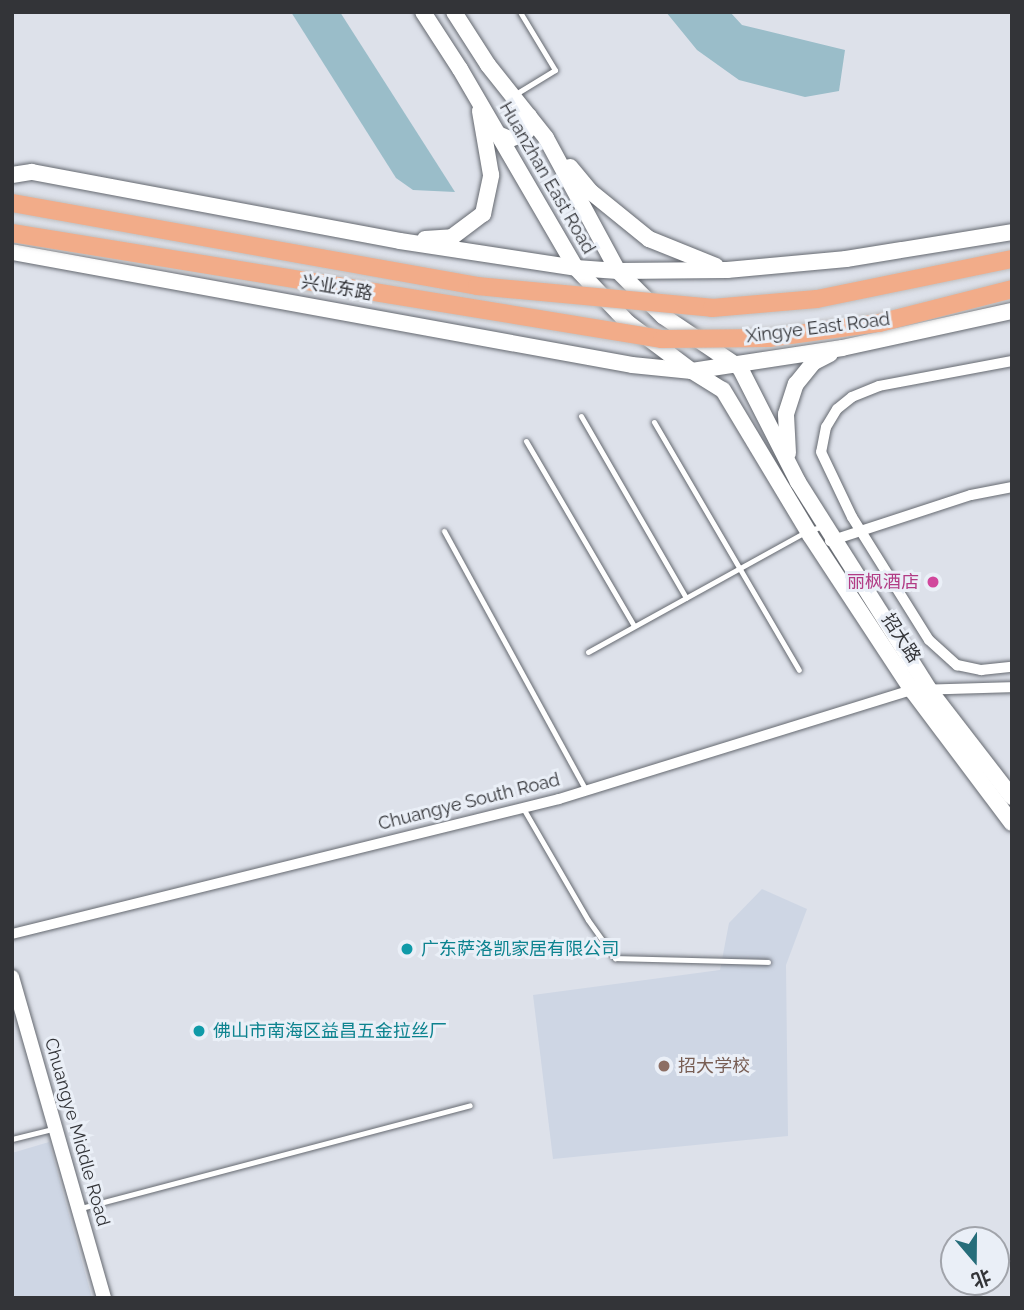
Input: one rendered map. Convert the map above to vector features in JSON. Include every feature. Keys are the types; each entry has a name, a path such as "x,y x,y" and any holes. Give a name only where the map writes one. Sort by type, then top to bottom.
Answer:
{"main road":[{"name":"Huanzhan East Road","path":"423,12 477,98 576,268 628,323 692,372"},
{"name":"Huanzhan East Road","path":"454,12 488,65 546,138 618,271 663,316 740,368 799,482"},
{"path":"400,242 452,237 483,214 491,175 477,98"},
{"path":"498,134 510,139 521,135 527,131 529,116"},
{"path":"546,138 591,192 649,239 727,270"},
{"path":"12,175 32,172 400,242 576,268 618,271 727,270 846,259 1012,232"},
{"path":"12,203 477,286 712,308 817,299 1012,260"},
{"name":"Xingye East Road","path":"12,233 662,339 769,338 879,323 1012,289"},
{"path":"12,252 632,365 692,372 842,348 1012,312"},
{"path":"842,348 814,362 796,384 786,414 786,449 799,482 930,691 1012,797"},
{"name":"招大路","path":"692,372 723,390 807,531 912,690 1012,823"}],"street":[{"path":"1012,361 879,386 852,397 836,409 826,427 821,453 861,531 929,640 957,665 981,670 1012,667"},
{"path":"817,546 971,495 1012,487"},
{"name":"Chuangye South Road","path":"12,934 523,808 912,690 1012,687"},
{"name":"Chuangye Middle Road","path":"12,977 104,1298"}],"lane":[{"path":"514,95 555,70 520,12"},
{"path":"581,416 686,598"},
{"path":"654,422 799,670"},
{"path":"526,441 634,626"},
{"path":"588,652 807,531 826,525"},
{"path":"444,531 586,790"},
{"path":"523,808 588,920 615,958 768,962"},
{"path":"78,1209 470,1105"},
{"path":"12,1139 55,1128"}],"shaded area":[{"name":"招大学校","path":"762,889 807,909 786,965 788,1136 553,1159 533,995 720,970 729,923"},
{"path":"49,1142 92,1298 12,1298 12,1153"}],"water":[{"path":"291,12 340,12 455,192 413,190 396,178"},
{"path":"666,12 730,12 742,25 845,50 839,91 805,97 739,80 697,50"}],"place":[{"name":"丽枫酒店","path":"933,582"},
{"name":"广东萨洛凯家居有限公司","path":"407,949"},
{"name":"佛山市南海区益昌五金拉丝厂","path":"199,1031"},
{"name":"招大学校","path":"664,1066"}]}
